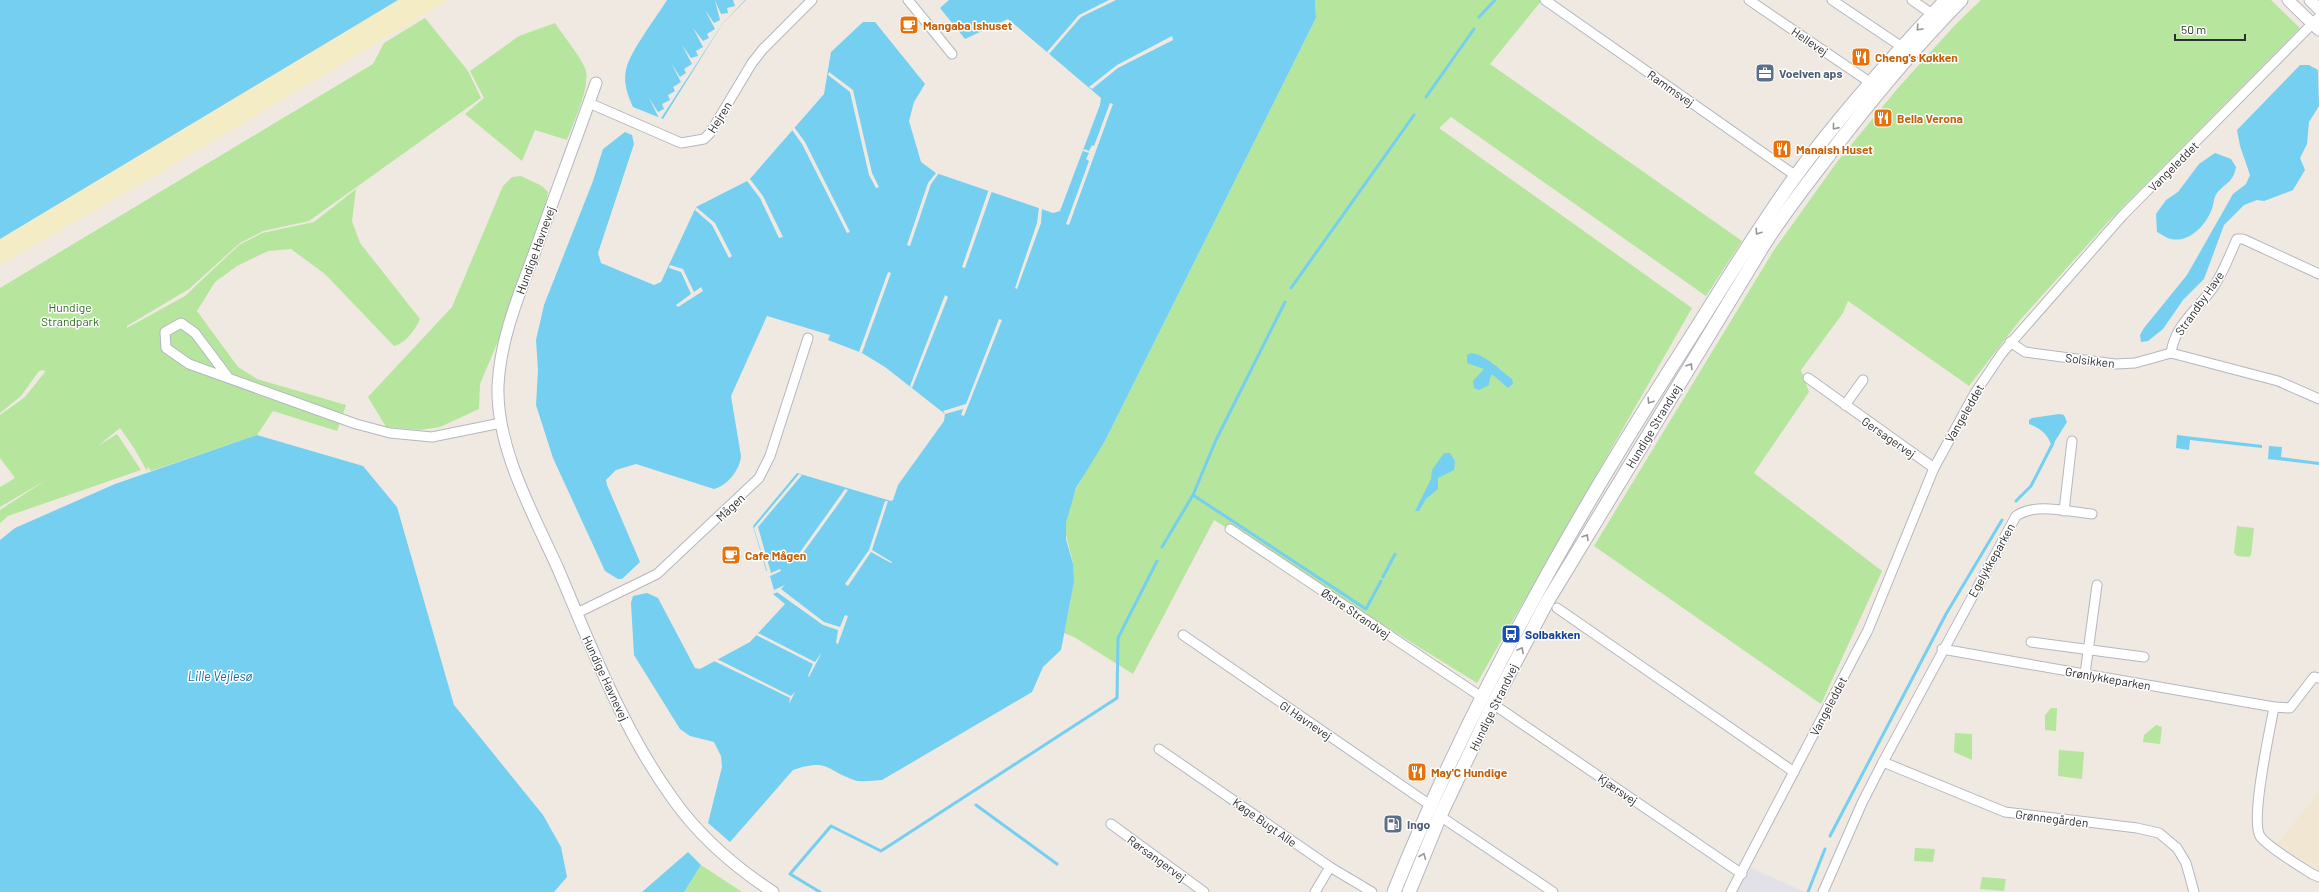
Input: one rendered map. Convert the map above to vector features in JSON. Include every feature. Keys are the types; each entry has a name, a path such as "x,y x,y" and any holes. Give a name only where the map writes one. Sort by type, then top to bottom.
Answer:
{"main road":[{"name":"Hundige Strandvej","path":"1409,892 1488,701 1534,600 1611,466 1756,234 1796,176 1871,83 1946,0"},
{"name":"Hundige Strandvej","path":"1394,892 1430,805 1488,701 1782,217 1874,96 1908,56 1961,0"}],"street":[{"name":"Hejren","path":"589,103 681,143 704,139 710,134 756,59 812,0"},
{"path":"908,0 952,54"},
{"name":"Rammsvej","path":"1545,0 1796,176"},
{"name":"Hellevej","path":"1749,0 1871,83"},
{"path":"1832,0 1902,47"},
{"path":"1912,0 1932,14"},
{"path":"2288,0 2317,23"},
{"path":"2310,0 2319,9"},
{"name":"Vangeleddet","path":"1731,892 1742,874 1868,630 1934,468 1975,393 2010,342 2124,215 2317,23"},
{"name":"Hundige Havnevej","path":"596,83 505,338 498,387 501,423 513,465 620,711 639,748 674,800 721,852 773,892"},
{"name":"Strandby Have","path":"2171,353 2173,342 2178,331 2193,310 2212,289 2237,239 2243,239 2319,274"},
{"path":"228,377 194,333 181,323 164,332 166,348 189,364 356,424 390,433 432,438 501,423"},
{"name":"Mågen","path":"577,613 657,574 759,478 770,456 808,338"},
{"name":"Solsikken","path":"2010,342 2025,352 2115,364 2135,363 2171,353"},
{"path":"2171,353 2278,381 2319,399"},
{"name":"Gersagervej","path":"1808,378 1845,406 1934,468"},
{"path":"1845,406 1863,380"},
{"path":"2064,511 2072,441"},
{"name":"Egelykkeparken","path":"1942,649 2016,516 2025,510 2035,509 2092,514"},
{"name":"Østre Strandvej","path":"1230,529 1488,701"},
{"path":"2085,674 2097,585"},
{"path":"1557,608 1794,772"},
{"name":"Gl Havnevej","path":"1183,635 1430,805"},
{"path":"2031,642 2144,657"},
{"path":"1823,892 1862,803 1942,649"},
{"name":"Grønlykkeparken","path":"1942,649 2274,707 2290,708 2314,677 2319,678"},
{"name":"Kjærsvej","path":"1488,701 1742,874"},
{"path":"2274,707 2261,788 2257,827 2261,837 2312,874 2319,877"},
{"name":"Køge Bugt Alle","path":"1159,749 1330,867 1372,892"},
{"name":"Grønnegården","path":"1883,762 2005,812 2136,828 2159,833 2177,848 2186,863 2194,892"},
{"path":"1440,816 1552,892"},
{"name":"Rørsangervej","path":"1111,824 1204,892"},
{"path":"1315,892 1330,867"}],"shaded area":[{"path":"2319,792 2319,870 2277,844"},
{"path":"1751,868 1805,892 1737,892"}],"green space":[{"path":"1315,0 1542,0 1490,64 1742,241 1706,296 1451,117 1439,128 1692,308 1477,683 1214,520 1133,674 1074,637 1064,633 1073,583 1072,561 1066,529 1071,501 1081,480 1105,441 1316,18"},
{"path":"1981,0 2271,0 2300,28 2108,222 2020,320 1969,386 1848,301 1843,313 1801,370 1809,392 1754,473 1882,571 1821,704 1594,546 1774,250 1837,162 1898,88 1956,24"},
{"name":"Hundige Strandpark","path":"425,18 468,71 481,98 309,221 263,231 240,243 189,289 127,326 127,328 185,296 239,245 262,233 314,222 356,189 352,221 360,243 420,319 413,332 406,339 394,346 325,274 291,249 268,251 237,266 215,282 197,311 238,367 257,379 346,405 337,431 273,411 257,435 151,471 148,467 147,471 134,448 120,428 98,446 117,434 141,470 8,516 0,523 0,510 46,480 0,507 0,487 15,478 0,458 0,415 25,397 45,372 44,370 39,371 21,396 0,413 0,288 373,64 384,43"},
{"path":"555,23 585,68 586,84 584,94 567,140 535,130 522,161 465,114 484,98 470,71 519,36"},
{"path":"521,176 542,186 548,192 546,203 499,339 480,384 479,409 440,427 420,430 386,427 368,397 452,307 503,186 512,177"},
{"path":"2237,526 2254,528 2251,555 2249,557 2237,556 2234,553"},
{"path":"2051,708 2057,708 2056,731 2045,730 2045,715"},
{"path":"2156,725 2162,727 2160,744 2143,742 2144,735"},
{"path":"1955,733 1972,734 1972,760 1954,752"},
{"path":"2059,750 2084,752 2082,779 2058,776"},
{"path":"1915,848 1935,849 1933,862 1914,861"},
{"path":"701,865 742,892 684,892"},
{"path":"1982,877 2006,879 2004,891 1980,889"}],"sand":[{"path":"398,0 449,0 163,171 0,265 0,239"}],"water":[{"path":"0,0 398,0 0,239"},
{"path":"667,0 746,0 723,23 663,119 633,107 626,89 625,75 628,62"},
{"path":"949,0 1315,0 1316,18 1105,441 1076,488 1066,523 1066,539 1073,564 1074,582 1061,650 1043,667 1032,692 882,780 857,781 820,765 813,765 793,770 730,842 708,823 722,767 721,756 714,742 690,736 680,729 634,655 631,603 633,596 647,593 658,598 695,668 700,669 750,642 785,604 773,594 778,592 774,590 770,576 768,577 753,526 797,473 891,501 893,500 898,485 944,421 945,414 885,367 862,353 828,340 830,335 767,316 731,396 741,456 738,467 732,477 724,485 714,489 636,464 616,470 606,480 640,562 622,579 618,579 605,571 553,458 536,405 538,370 536,340 544,305 593,181 603,149 625,132 632,135 634,144 598,253 601,263 654,285 661,282 696,207 749,180 824,94 831,52 863,22 875,22 925,84 914,102 909,121 921,162 936,173 1053,213 1060,211 1100,105 1101,98 1008,19 965,39 940,8"},
{"path":"2300,65 2309,65 2318,70 2319,106 2309,122 2307,144 2300,158 2305,170 2293,190 2264,201 2257,200 2244,205 2224,225 2204,279 2183,300 2163,329 2148,341 2141,342 2140,335 2144,328 2187,275 2233,194 2246,184 2250,175 2240,146 2237,130"},
{"path":"2215,153 2231,159 2236,167 2231,179 2217,193 2212,209 2205,222 2190,236 2178,240 2165,237 2157,232 2156,214 2166,200 2178,192 2199,164"},
{"path":"1471,353 1477,354 1493,363 1512,379 1513,384 1508,388 1492,374 1489,385 1479,390 1474,388 1473,381 1484,369 1467,363 1467,355"},
{"path":"2059,414 2064,415 2067,422 2052,446 2046,435 2041,430 2029,424 2029,420 2032,418"},
{"name":"Lille Vejlesø","path":"257,435 363,466 397,507 454,705 543,815 561,847 567,877 554,892 0,892 0,540 15,528 115,484"},
{"path":"2177,435 2262,445 2262,448 2190,440 2189,450 2176,448"},
{"path":"2269,446 2282,447 2281,457 2319,462 2319,465 2268,459"},
{"path":"1444,453 1450,453 1455,461 1454,470 1438,478 1438,489 1426,499 1419,511 1415,511 1431,479 1432,470"},
{"path":"688,852 701,865 684,892 642,892"}],"pier":[{"path":"715,0 721,14 728,13 727,8 735,6 733,0 745,0 723,23 660,120 649,98 658,112 664,109 662,104 670,100 668,95 675,91 673,87 681,82 671,63 680,77 686,73 684,69 692,64 682,45 691,58 698,56 696,51 703,47 693,28 703,41 709,38 707,34 715,29 705,10 714,23 720,20"},
{"path":"1109,0 1116,0 1081,17 1049,54 1047,52 1079,15"},
{"path":"1172,36 1173,40 1118,68 1092,89 1089,87 1117,65"},
{"path":"829,72 853,90 872,173 879,187 876,188 869,175 850,92 828,75"},
{"path":"1110,103 1113,104 1069,225 1066,224 1089,161 1086,159 1089,153 1083,151 1084,149 1089,151 1092,145 1094,146"},
{"path":"794,127 805,142 850,232 847,233 802,144 792,130"},
{"path":"936,173 939,173 931,184 910,246 907,245 928,183"},
{"path":"750,179 763,196 783,237 779,238 760,198 747,181"},
{"path":"989,189 992,191 965,268 962,267"},
{"path":"696,207 715,223 732,256 729,258 712,225 695,210"},
{"path":"1039,207 1042,208 1041,223 1017,289 1015,288 1037,223"},
{"path":"670,265 683,269 694,292 701,287 703,291 678,307 676,305 691,294 681,272 669,268"},
{"path":"888,272 891,273 862,353 859,352"},
{"path":"945,295 948,297 912,388 910,386"},
{"path":"999,319 1002,320 964,416 961,415 963,409 945,414 943,411 966,404"},
{"path":"799,474 802,475 758,527 771,573 780,569 781,571 768,577 764,572 767,571 754,528"},
{"path":"845,489 848,490 800,557 798,555"},
{"path":"885,501 888,501 872,550 892,562 891,563 871,552 848,586 845,584 869,550"},
{"path":"785,585 781,589 824,622 840,627 845,615 848,616 838,644 836,643 838,630 823,625 774,590"},
{"path":"758,633 815,662 822,652 809,677 808,676 813,664 756,635"},
{"path":"717,659 791,696 795,692 789,704 790,698 714,661"}],"waterway":[{"path":"1479,17 1495,0"},
{"path":"1426,97 1474,29"},
{"path":"1291,288 1414,115"},
{"path":"1162,547 1193,495 1216,440 1285,302"},
{"path":"2016,501 2031,486 2053,443"},
{"path":"1193,495 1366,609 1381,581"},
{"path":"1830,836 1946,614 2002,520"},
{"path":"1383,577 1395,554"},
{"path":"820,892 790,874 831,826 881,851 1117,698 1118,638 1157,561"},
{"path":"976,805 1057,864"},
{"path":"1808,892 1825,849"}],"place":[{"name":"Mangaba Ishuset","path":"909,25"},
{"name":"Cheng's Køkken","path":"1861,57"},
{"name":"Voelven aps","path":"1765,73"},
{"name":"Bella Verona","path":"1883,118"},
{"name":"Manaish Huset","path":"1782,149"},
{"name":"Cafe Mågen","path":"731,555"},
{"name":"Solbakken","path":"1511,634"},
{"name":"May'C Hundige","path":"1417,772"},
{"name":"Ingo","path":"1393,824"}]}
